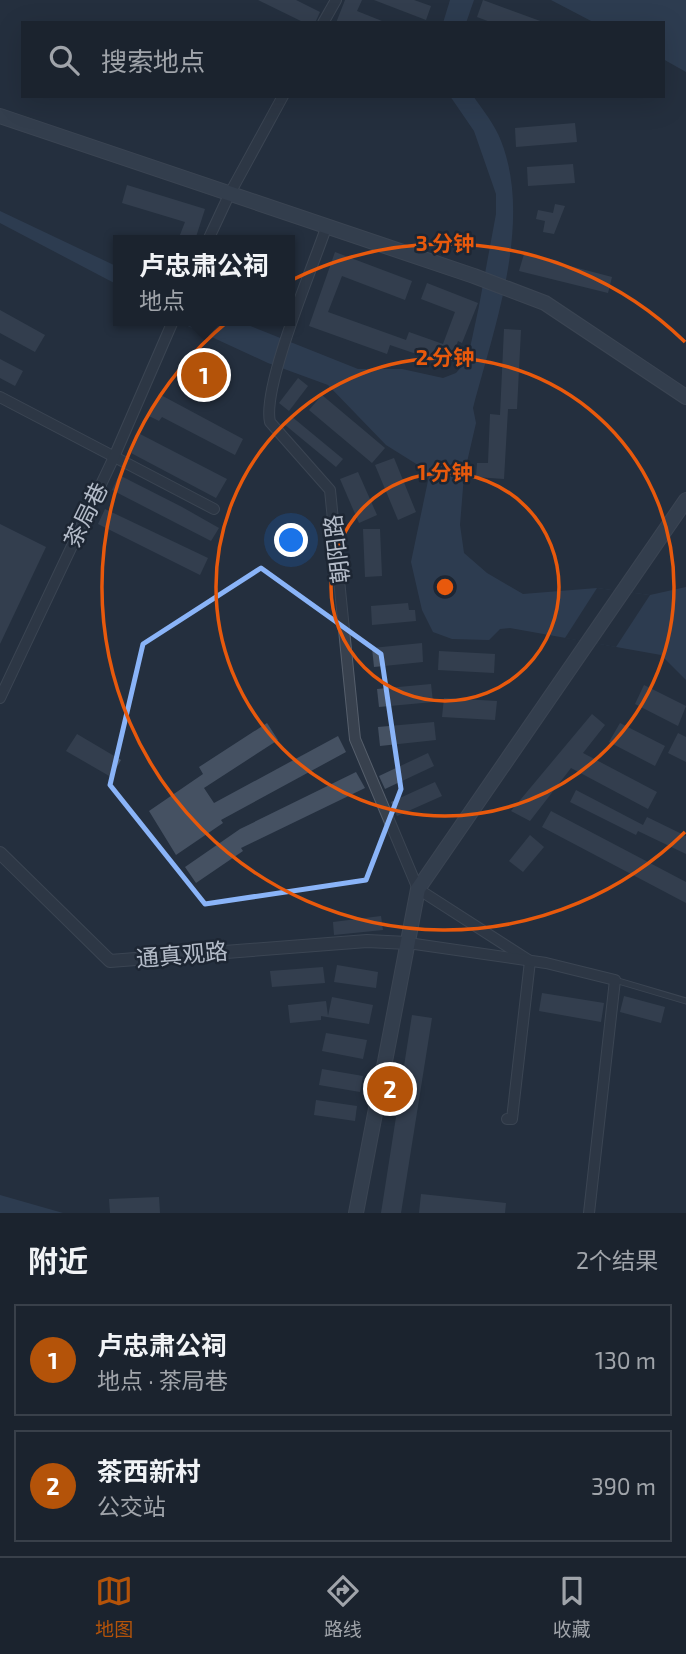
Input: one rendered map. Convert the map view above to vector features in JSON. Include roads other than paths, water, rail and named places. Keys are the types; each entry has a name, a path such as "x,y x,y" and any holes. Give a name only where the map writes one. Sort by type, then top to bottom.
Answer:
{"main road":[{"path":"0,116 474,276 545,303 686,397"},
{"path":"356,1213 418,889 686,500"}],"street":[{"path":"324,21 336,0"},
{"path":"210,235 282,98"},
{"name":"朝阳路","path":"295,318 326,228"},
{"name":"茶局巷","path":"1,691 114,457 171,326"},
{"name":"朝阳路","path":"292,326 276,371 268,410 270,422 330,490 355,740 418,889"},
{"path":"0,397 214,509"},
{"name":"通真观路","path":"0,853 110,961 367,941 408,943"},
{"path":"418,889 530,961"},
{"path":"408,943 530,961 615,980 589,1213"},
{"path":"507,1119 512,1119 530,961"}],"lane":[{"path":"615,980 686,1001"}],"water":[{"path":"450,0 474,0 467,21 444,21"},
{"path":"551,0 686,0 686,72 665,60 665,21 591,21"},
{"path":"451,98 474,98 495,129 510,172 513,206 507,275 473,408 476,423 464,475 460,525 464,553 487,573 523,594 597,588 650,595 686,587 686,680 661,655 510,628 500,629 489,640 452,639 433,632 422,610 411,562 429,476 426,470 386,445 328,385 268,363 188,326 250,326 358,369 402,369 443,378 456,373 464,364 470,348 496,214 496,194 474,131"},
{"path":"0,211 113,265 113,282 0,223"},
{"path":"0,1195 63,1213 0,1213"}],"place":[{"name":"卢忠肃公祠","path":"204,375"},
{"name":"茶西新村","path":"390,1089"}]}
